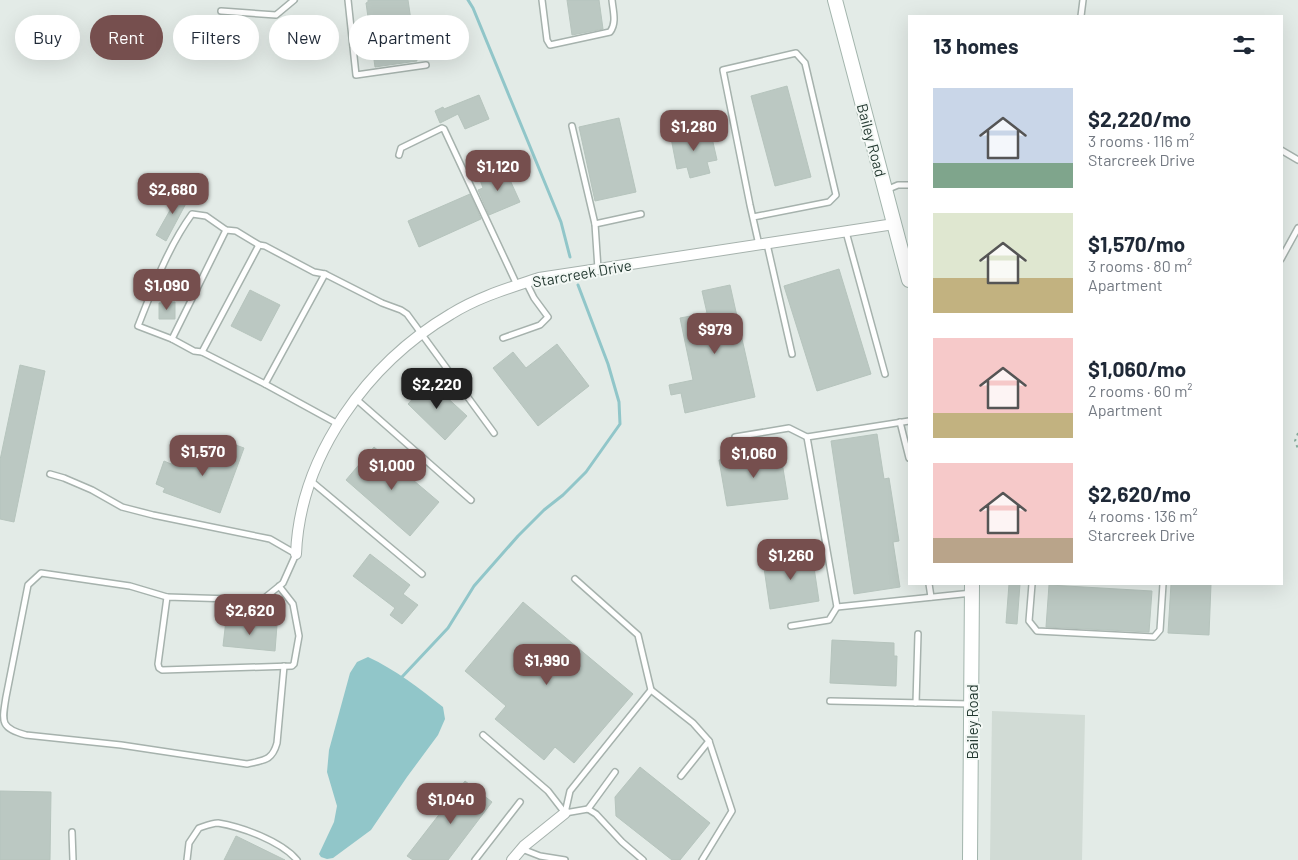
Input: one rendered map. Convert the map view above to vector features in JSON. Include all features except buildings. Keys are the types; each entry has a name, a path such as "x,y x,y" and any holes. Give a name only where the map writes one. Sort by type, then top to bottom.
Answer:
{"street":[{"name":"Bailey Road","path":"835,0 894,224 904,246 908,273"},
{"name":"Starcreek Drive","path":"296,554 299,523 311,481 326,445 338,424 373,378 400,351 422,333 452,313 490,295 539,278 894,224"},
{"name":"Bailey Road","path":"970,860 972,588"},
{"path":"512,860 565,812"}],"lane":[{"path":"220,12 276,15 294,0"},
{"path":"348,0 356,75 426,65"},
{"path":"542,0 547,40 550,45 610,32 615,21 612,0"},
{"path":"1081,15 1083,0"},
{"path":"753,218 829,202 836,195 805,63 796,53 723,70 753,218 763,245 792,354"},
{"path":"572,126 595,224 598,269"},
{"path":"399,154 401,148 442,128 444,129 521,284 548,317 540,325 502,338"},
{"path":"1283,151 1298,160"},
{"path":"886,190 898,185 908,185"},
{"path":"338,424 202,352 194,351 172,339 138,326 151,293 182,228 192,214 206,216 226,230 236,231 259,245 265,246 314,272 325,274 382,303 402,310 422,333 494,433"},
{"path":"595,224 641,214"},
{"path":"1283,255 1298,228"},
{"path":"172,339 226,230"},
{"path":"846,232 885,374"},
{"path":"202,352 259,245"},
{"path":"265,384 325,274"},
{"path":"356,399 470,500"},
{"path":"735,437 789,428 807,437 908,421"},
{"path":"900,422 908,454"},
{"path":"791,626 830,620 837,607 807,437"},
{"path":"50,474 92,490 122,507 270,539 296,554 283,583 262,600 167,597 130,586 41,573 28,585 6,697 3,715 6,725 11,731 26,735 121,745 247,764 267,760 274,753 277,743 284,666"},
{"path":"311,481 422,574"},
{"path":"576,579 638,635 651,690 693,723 709,741 732,811 702,860"},
{"path":"929,585 931,597"},
{"path":"1032,585 1029,621 1038,631 1154,637 1160,630 1163,585"},
{"path":"167,597 158,664 162,670 292,666 299,636 293,604 279,586"},
{"path":"837,607 931,597 972,588"},
{"path":"916,703 918,634"},
{"path":"565,812 570,791 651,690"},
{"path":"830,701 972,704"},
{"path":"483,735 548,791 565,812"},
{"path":"681,776 709,741"},
{"path":"588,809 615,772"},
{"path":"475,860 520,802"},
{"path":"565,812 588,809 596,814 622,842 643,860"},
{"path":"187,860 189,843 199,828 216,823 260,835 289,852 297,860"},
{"path":"72,832 73,860"},
{"path":"522,849 540,856 565,860"}],"path":[{"path":"1298,433 1295,441 1298,449"}],"shaded area":[{"path":"992,711 1085,715 1082,860 990,860"}],"water":[{"path":"368,657 416,686 443,707 445,719 438,735 371,830 333,858 327,859 319,854 334,822 337,806 327,772 329,750 350,673 357,662"}],"waterway":[{"path":"468,0 473,8 561,222 570,257"},
{"path":"401,678 448,628 474,586 518,536 586,472 620,424 619,402 608,364 578,285"}]}
